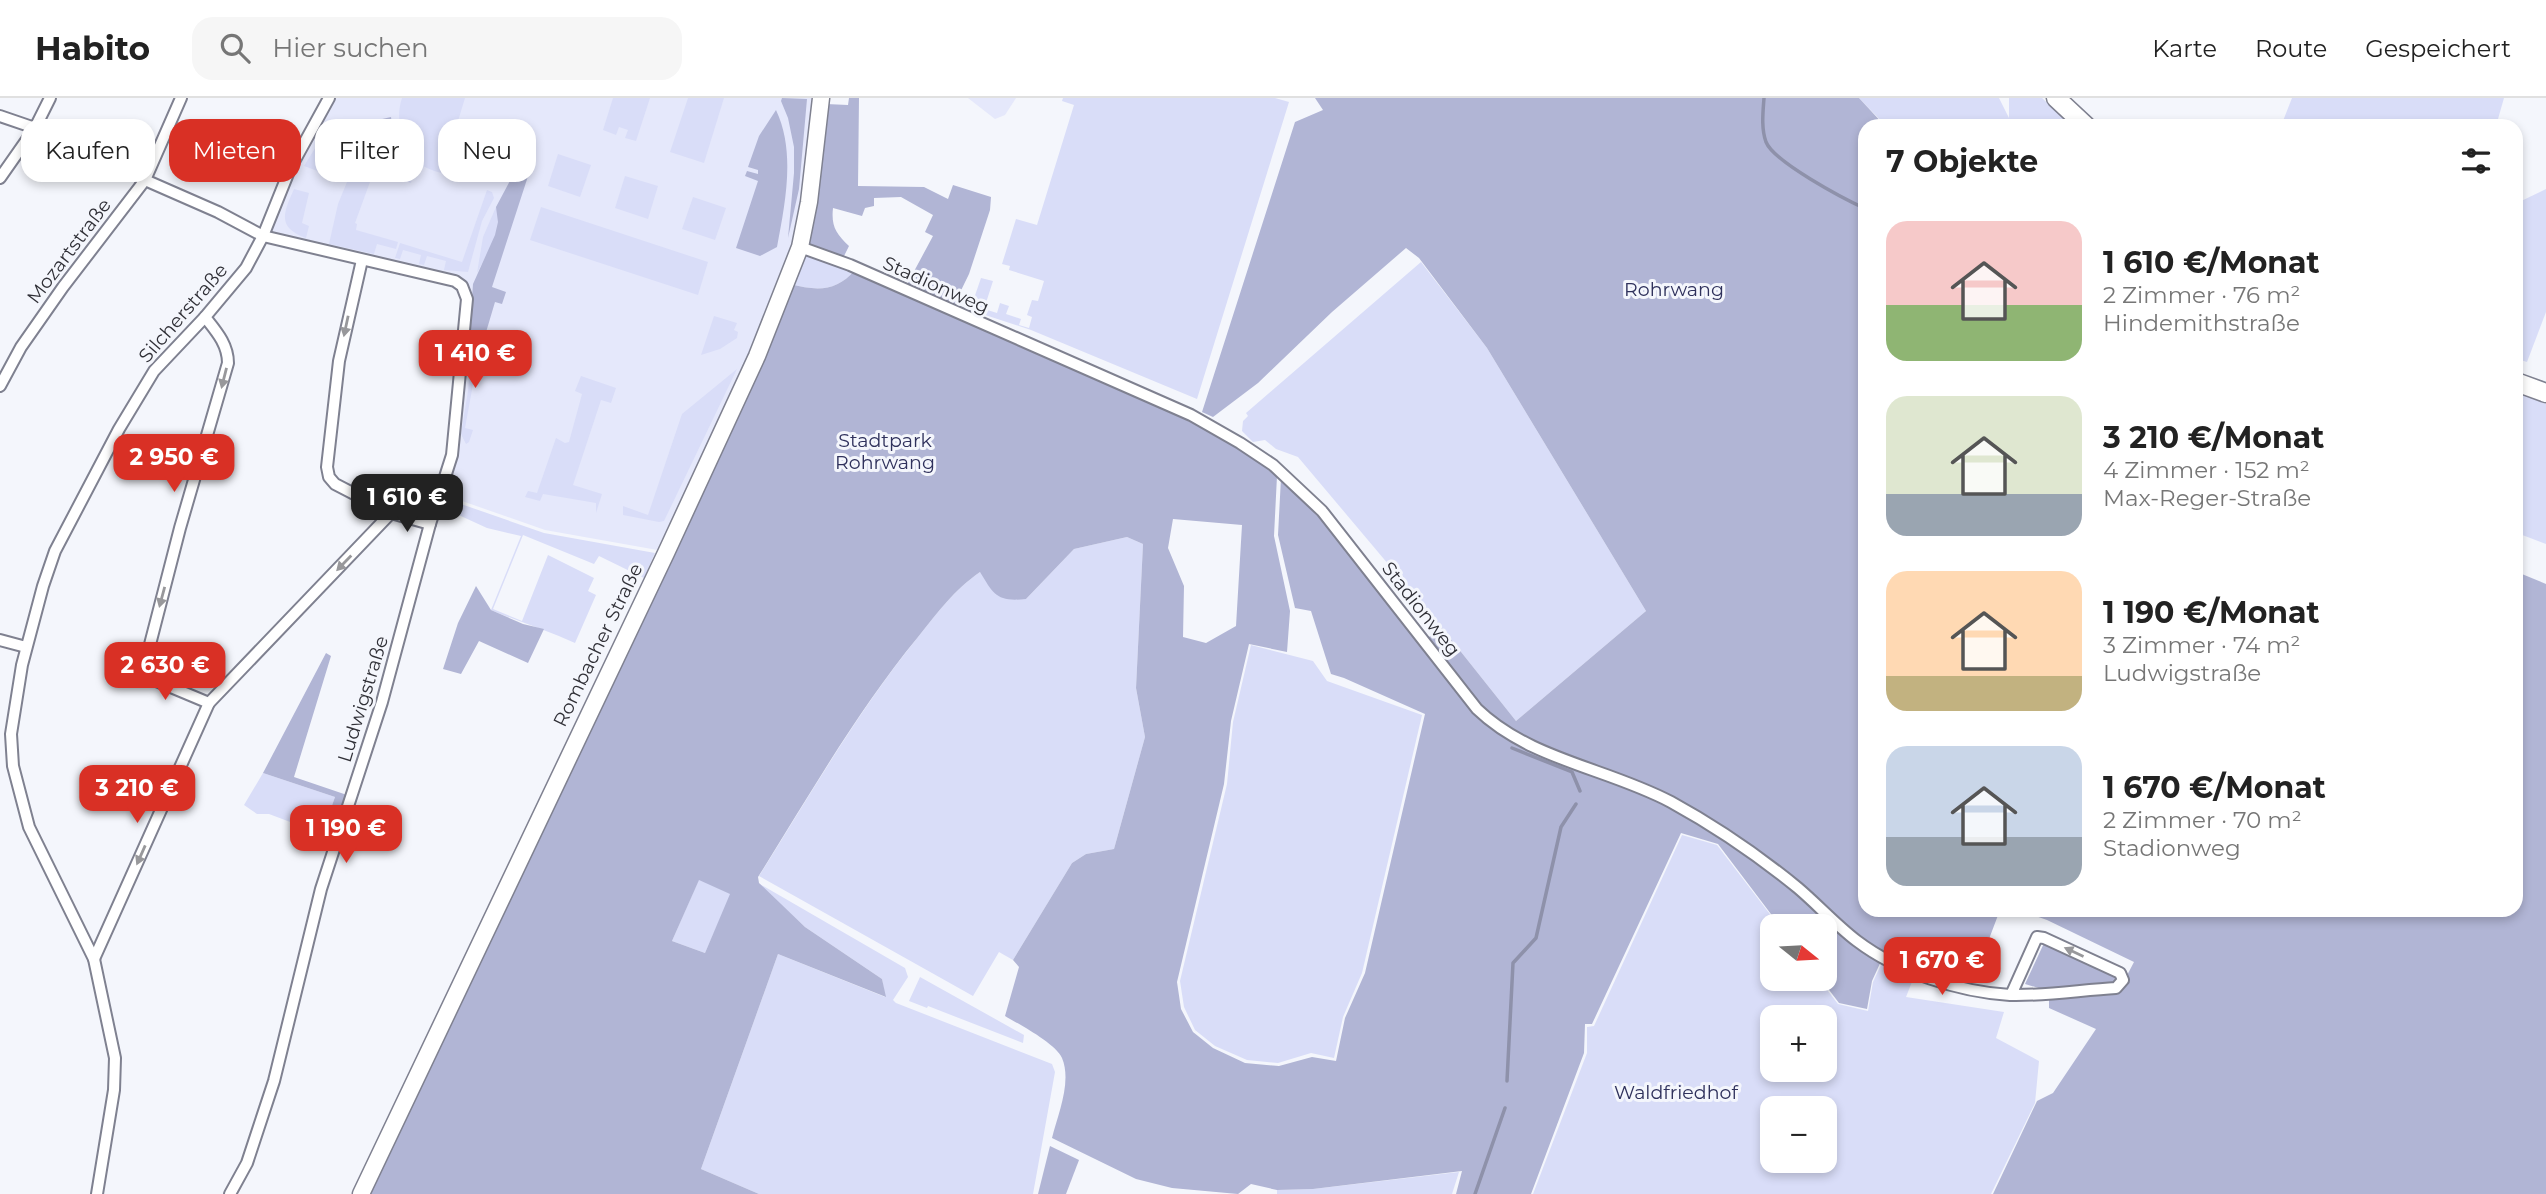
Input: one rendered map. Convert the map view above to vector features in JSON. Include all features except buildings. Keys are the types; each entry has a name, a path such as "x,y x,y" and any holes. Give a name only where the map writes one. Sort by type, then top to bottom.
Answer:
{"main road":[{"name":"Rombacher Straße","path":"361,1194 722,432 761,344 800,247 809,202 821,98"},
{"path":"2056,98 2078,119"},
{"path":"2523,385 2546,393"}],"street":[{"path":"40,119 50,98"},
{"name":"Mozartstraße","path":"155,157 181,98"},
{"name":"Silcherstraße","path":"97,1194 114,1090 115,1058 94,960 29,827 13,766 11,734 26,647 55,551 119,429 154,371 246,268 263,236 290,169 329,98"},
{"path":"0,116 21,123"},
{"path":"0,178 21,148"},
{"name":"Mozartstraße","path":"0,386 21,347 63,287 143,182"},
{"path":"150,182 218,212 263,236 362,260 337,375 327,467 329,477 335,484 391,513 430,524"},
{"name":"Stadionweg","path":"800,247 842,262 1179,410 1240,443 1280,470 1322,512 1477,709 1510,736 1538,750 1671,803 1719,831 1796,886 1857,940 1884,958 1940,980 2011,995 2116,988 2123,980 2120,973 2037,937 2011,995"},
{"name":"Ludwigstraße","path":"230,1194 247,1163 274,1081 321,889 382,702 430,524 452,454 467,299 462,286 455,281 422,272 362,260"},
{"path":"205,317 220,335 228,352 228,362 180,528 146,669 154,680 209,703"},
{"path":"94,960 209,703 391,513"},
{"path":"0,640 26,647"}],"shaded area":[{"path":"336,98 818,98 796,249 663,551 545,530 442,494 466,351 468,284 456,277 423,268 268,234 289,182 301,182 301,154 315,130 315,182 424,182 424,119 322,118"},
{"path":"968,98 1016,98 1005,115 995,119"}],"green space":[{"path":"402,98 465,98 459,119 438,119 438,172 424,166 424,119 399,119"},
{"path":"613,98 650,98 636,141 625,138 628,130 619,127 616,135 603,130"},
{"path":"688,98 724,98 704,163 670,152"},
{"path":"782,98 807,99 799,189 788,238 794,147"},
{"path":"849,98 859,98 858,186 924,187 948,199 953,185 991,197 990,210 969,274 951,311 904,290 933,236 925,232 933,215 901,197 874,198 874,206 865,208 862,216 833,208 835,229 849,246 843,258 809,244 826,104 848,105"},
{"path":"1063,98 1275,98 1289,102 1197,399 1031,330 970,310 981,278 993,281 984,309 997,313 1000,303 1009,306 1006,314 1021,319 1019,325 1029,328 1032,317 1027,315 1032,300 1038,301 1044,281 1009,270 1010,266 1002,264 1016,219 1037,225 1074,105 1062,101"},
{"name":"Rohrwang","path":"1315,98 1859,98 1878,119 1858,119 1858,917 1997,917 1978,968 1935,975 1858,939 1838,921 1838,914 1830,914 1797,885 1673,801 1538,748 1483,710 1426,639 1442,628 1516,721 1646,611 1487,348 1419,258 1406,248 1332,312 1258,383 1213,417 1202,412 1295,122 1323,110"},
{"path":"1859,98 1999,98 2009,118 2009,98 2042,98 2064,119 1879,119"},
{"path":"2292,98 2504,98 2498,119 2284,119"},
{"path":"776,110 786,143 787,178 777,247 760,256 736,248 758,181 745,176 747,171 758,174 758,170 748,167 759,136"},
{"path":"315,148 315,170 304,166"},
{"path":"558,154 591,165 580,197 548,186"},
{"path":"625,176 658,186 648,219 615,208"},
{"path":"347,182 370,182 355,223 356,230 398,242 396,249 377,244 374,254 329,244 338,204"},
{"path":"509,182 526,182 492,287 506,292 502,304 495,302 484,339 469,339 473,284 495,235 498,222 496,207"},
{"path":"294,189 309,193 302,223 309,226 306,238 296,234 286,224 285,212"},
{"path":"2546,189 2546,312 2527,362 2523,361 2523,200"},
{"path":"487,190 492,192 494,198 482,221 468,272 444,270 446,261 427,256 424,265 419,264 421,255 403,250 400,259 395,258 400,243 462,262"},
{"path":"693,197 726,208 715,240 682,229"},
{"path":"496,207 496,232 477,273 483,237"},
{"path":"541,207 708,262 698,295 530,240"},
{"path":"802,251 855,270 841,282 826,288 790,284"},
{"path":"1421,262 1487,348 1646,611 1516,721 1442,628 1298,457 1276,449 1265,440 1253,442 1242,431 1243,421 1248,416 1246,413"},
{"name":"Stadtpark Rohrwang","path":"855,270 1184,416 1272,467 1277,476 1274,536 1290,611 1287,652 1249,644 1231,721 1224,784 1177,982 1181,1009 1193,1032 1213,1048 1245,1063 1279,1066 1312,1057 1336,1061 1345,1018 1365,973 1425,714 1331,674 1311,611 1295,608 1278,535 1281,478 1313,510 1484,719 1646,792 1730,842 1827,914 1771,914 1718,844 1681,833 1592,1024 1585,1024 1584,1053 1531,1194 1456,1194 1462,1171 1313,1189 1277,1190 1251,1184 1238,1194 1172,1188 1136,1179 1052,1138 1065,1088 1062,1058 1045,1040 1005,1016 1019,967 1013,960 1072,863 1086,854 1114,849 1145,737 1136,688 1143,544 1127,537 1074,549 1026,599 1002,598 993,591 980,572 962,587 874,694 758,877 759,883 805,927 882,979 886,997 778,954 701,1169 759,1194 369,1194 790,284 825,288 841,282","holes":["1173,519 1242,525 1236,626 1206,643 1183,637 1184,586 1168,548","699,880 730,894 705,953 672,941"]},
{"path":"714,316 737,323 734,330 738,332 737,338 720,349 701,355"},
{"path":"472,345 480,346 478,360 486,362 485,369 476,368 465,428 473,430 466,444 461,434"},
{"path":"737,369 664,521 623,515 623,506 648,515 682,414"},
{"path":"581,376 616,388 611,403 601,400 573,485 602,494 596,513 596,503 543,494 540,501 525,497 528,491 537,493 556,438 565,443 569,442 582,394 575,391"},
{"path":"2523,394 2546,404 2546,544 2523,535"},
{"path":"441,497 544,533 655,553 644,578 599,556 594,564 523,535 493,609 522,621 548,555 594,578 588,591 596,595 575,643 491,610 521,536 487,528 439,506"},
{"path":"1127,537 1143,544 1136,688 1145,737 1114,849 1086,854 1072,863 1013,960 999,952 973,996 759,876 875,694 933,619 962,587 980,572 1026,599 1074,549"},
{"path":"2523,574 2546,584 2546,1194 1993,1194 2037,1101 2053,1093 2096,1029 2049,1008 2049,991 2025,984 2045,941 2114,974 2123,983 2134,962 2039,917 2523,917"},
{"path":"476,586 491,610 523,624 544,629 528,663 479,641 461,674 443,669 458,623"},
{"path":"1251,645 1313,661 1327,681 1422,715 1362,973 1343,1017 1334,1058 1311,1053 1278,1063 1247,1060 1215,1046 1195,1030 1184,1007 1180,981 1227,784 1233,722"},
{"path":"326,653 331,656 294,777 347,795 334,839 322,834 335,797 263,773"},
{"path":"263,773 335,797 322,834 269,814 257,814 244,805"},
{"name":"Waldfriedhof","path":"1682,835 1717,845 1770,914 1760,914 1760,991 1828,991 1838,1004 1868,1011 1873,982 1885,956 1917,969 1906,997 2004,1012 1996,1038 2039,1061 2035,1103 1991,1194 1533,1194 1587,1053 1587,1027 1594,1026"},
{"path":"699,879 731,894 705,953 672,941"},
{"path":"758,883 905,968 908,977 893,1000 896,1003 1052,1064 1055,1072 1033,1194 759,1194 701,1169 778,954 885,997 882,979 805,927"},
{"path":"1838,923 1882,959 1872,981 1867,1009 1839,1003 1830,991 1838,990"},
{"path":"920,977 1024,1035 1023,1043 909,1001"},
{"path":"1050,1146 1079,1160 1066,1194 1038,1194"},
{"path":"1459,1172 1452,1194 1277,1194 1277,1190 1313,1189"}],"waterway":[{"path":"1764,98 1763,131 1772,150 1795,169 1858,205"},
{"path":"1512,748 1572,772 1580,791"},
{"path":"1507,1081 1513,963 1536,938 1561,827 1576,804"},
{"path":"1475,1194 1505,1108"}]}
